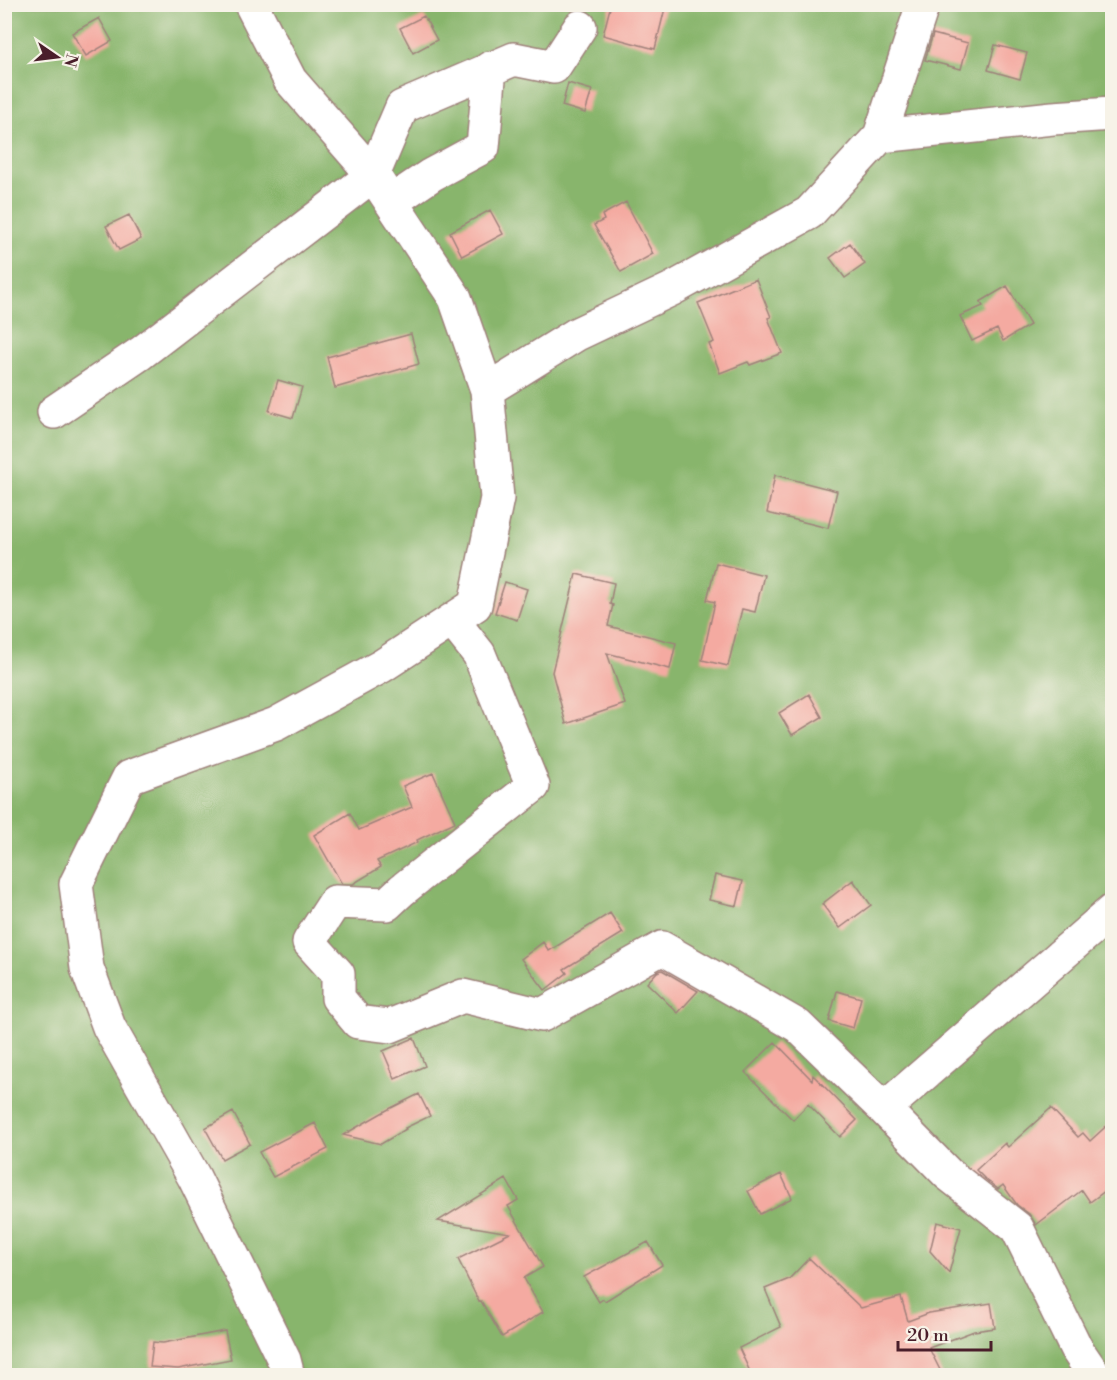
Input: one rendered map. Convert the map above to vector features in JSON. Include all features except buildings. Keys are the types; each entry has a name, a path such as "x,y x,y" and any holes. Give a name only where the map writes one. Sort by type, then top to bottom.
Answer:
{"street":[{"path":"251,4 290,80 373,175 455,298 487,390 497,498 475,605 382,666 276,724 129,777 76,884 87,968 109,1027 194,1177 285,1360 288,1376"},
{"path":"487,390 577,334 672,289 809,213 880,136 922,4"},
{"path":"54,412 141,353 373,175 402,107 514,59 554,67 580,27"},
{"path":"391,202 431,175 483,147 490,68"},
{"path":"880,136 1053,117 1113,114"},
{"path":"452,620 479,654 533,786 387,904 335,902 309,942 338,974 338,998 358,1022 390,1026 463,996 542,1015 662,948 798,1026 948,1174 1017,1228 1076,1348 1095,1376"},
{"path":"884,1109 1113,912"}],"green space":[{"path":"5,5 1112,5 1112,1375 5,1375"}]}
